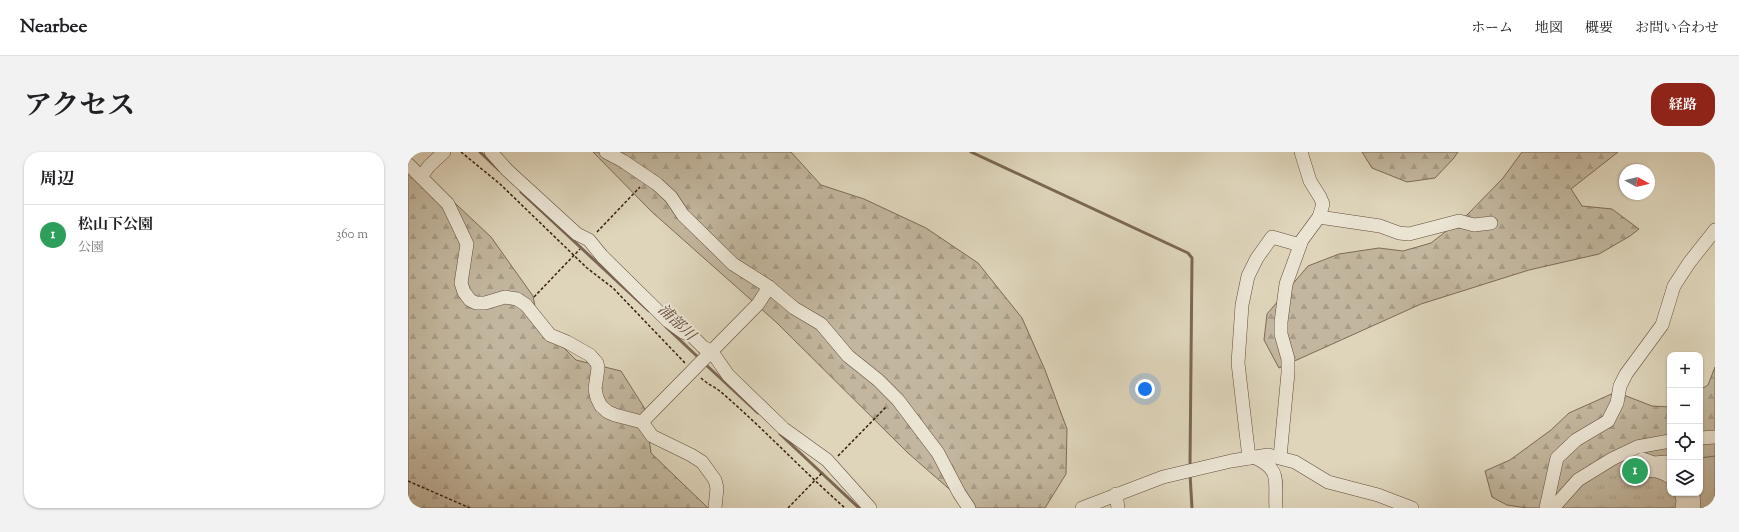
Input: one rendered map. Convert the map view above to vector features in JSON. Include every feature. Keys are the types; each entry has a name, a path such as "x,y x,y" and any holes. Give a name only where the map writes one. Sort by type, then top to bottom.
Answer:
{"street":[{"path":"421,177 429,166 444,152"},
{"path":"491,152 507,170 577,234 589,240 607,261 668,321 683,332 692,336 703,347 712,352 728,375 784,429 830,464 870,508"},
{"path":"606,152 623,161 658,184 671,196 682,215 733,264 769,287 794,308 821,324 848,356 878,380 895,397 938,453 959,493 969,508"},
{"path":"1280,457 1288,372 1288,359 1281,334 1286,284 1302,240 1319,217 1323,204 1310,182 1301,152"},
{"path":"408,164 448,204 467,244 461,283 464,292 470,300 476,303 485,303 505,297 517,299 526,305 550,335 580,348 597,363 598,368 595,390 597,398 608,412 642,422 652,436 691,455 709,469 716,480 717,488 715,508"},
{"path":"1319,217 1380,226 1399,234 1409,234 1460,221 1474,225 1491,223"},
{"path":"1546,508 1557,458 1576,440 1608,421 1617,403 1620,386 1626,374 1662,325 1674,286 1689,262 1715,230"},
{"path":"1251,457 1238,363 1242,305 1248,276 1256,258 1272,237 1300,245"},
{"path":"642,422 758,304 769,287"},
{"path":"1703,438 1715,437"},
{"path":"1553,508 1578,480 1612,459 1637,448 1667,442"},
{"path":"1082,508 1163,477 1251,457 1268,455 1295,462 1328,482 1378,495 1412,508"},
{"path":"1251,457 1266,462 1274,473 1276,483 1276,508"},
{"path":"1667,462 1654,462 1643,459 1636,462 1633,473 1653,470 1662,472 1667,475"},
{"path":"1116,494 1118,508"},
{"path":"1682,496 1682,508"},
{"path":"1693,496 1694,508"}],"path":[{"path":"461,152 500,184 587,268 613,288 658,332 692,371 704,382 720,391 845,508"},
{"path":"788,508 895,397"},
{"path":"408,481 470,508"}],"green space":[{"path":"593,152 791,152 821,185 864,199 926,228 978,263 1022,318 1045,370 1067,429 1066,474 1045,508 971,508 908,453 776,322 652,212"},
{"path":"1362,152 1458,152 1435,178 1407,182 1372,168"},
{"path":"1522,152 1618,152 1571,189 1582,206 1612,209 1639,229 1599,254 1529,270 1421,304 1279,368 1264,340 1267,314 1308,266 1339,254 1379,248 1403,251 1431,243 1467,215 1503,178"},
{"path":"408,159 491,237 533,296 538,322 576,360 621,371 645,409 651,453 708,508 418,508 408,503"},
{"path":"1715,367 1715,441 1703,443 1703,388 1708,385"},
{"path":"1616,392 1652,406 1667,407 1667,452 1555,508 1527,508 1507,505 1492,497 1485,471 1510,460 1551,430 1569,413"},
{"path":"1715,442 1715,508 1558,508 1585,480 1636,453 1667,448 1667,496 1703,496 1703,443"},
{"path":"1715,456 1715,508 1699,508 1697,496 1703,496 1703,458"}],"waterway":[{"name":"浦部川","path":"480,152 499,170"},
{"path":"971,152 1188,253 1192,258 1190,466"},
{"name":"浦部川","path":"521,192 649,311"},
{"name":"浦部川","path":"666,327 700,359"},
{"name":"浦部川","path":"704,363 758,413"},
{"name":"浦部川","path":"780,434 859,508"},
{"path":"1190,474 1192,508"}],"place":[{"name":"松山下公園","path":"1635,471"}]}
